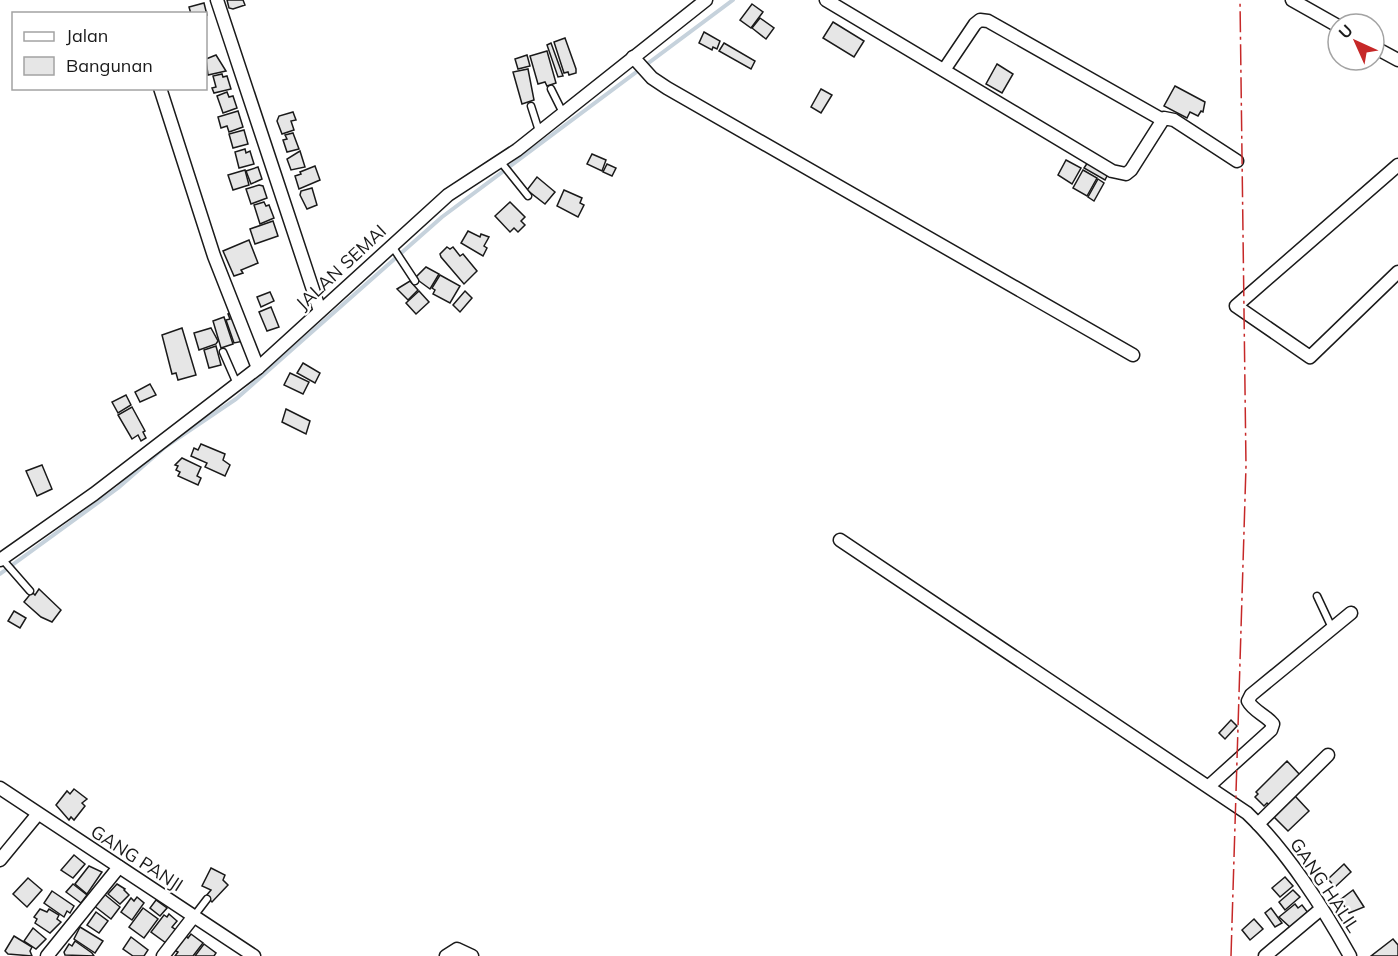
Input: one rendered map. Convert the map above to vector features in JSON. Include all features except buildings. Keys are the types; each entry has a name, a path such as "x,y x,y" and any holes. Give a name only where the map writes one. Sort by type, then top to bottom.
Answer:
{"street":[{"path":"217,0 320,311"},
{"name":"JALAN SEMAI","path":"3,561 258,368 320,311 394,249 448,195 503,164 563,113 635,59 706,0"},
{"path":"826,0 976,91 1120,173 1131,170 1161,119"},
{"path":"1292,0 1326,19"},
{"path":"944,70 975,24 980,20 988,21 1161,119 1174,120 1237,160"},
{"path":"635,59 652,78 1133,355"},
{"path":"161,90 214,256 258,368"},
{"path":"1398,165 1236,306 1310,357 1398,272"},
{"name":"GANG HALIL","path":"840,540 1247,813 1269,835 1322,909 1350,956"},
{"path":"1209,786 1271,730 1273,724 1270,720 1250,705 1248,701 1251,694 1351,613"},
{"path":"1258,824 1328,755"},
{"name":"GANG PANJI","path":"0,789 254,956"},
{"path":"0,860 37,815"},
{"path":"47,956 118,867"},
{"path":"1265,956 1322,909"},
{"path":"163,956 194,916"},
{"path":"446,956 458,949 472,956"}],"lane":[{"path":"551,89 563,113"},
{"path":"531,106 540,132"},
{"path":"503,164 528,196"},
{"path":"394,249 416,281"},
{"path":"223,352 237,384"},
{"path":"3,561 30,591"},
{"path":"1317,596 1332,628"},
{"path":"194,916 207,899"}],"waterway":[{"path":"0,574 118,488 165,447 236,399 442,217 733,0"}],"power":[{"path":"1231,956 1246,466 1240,0"}]}
